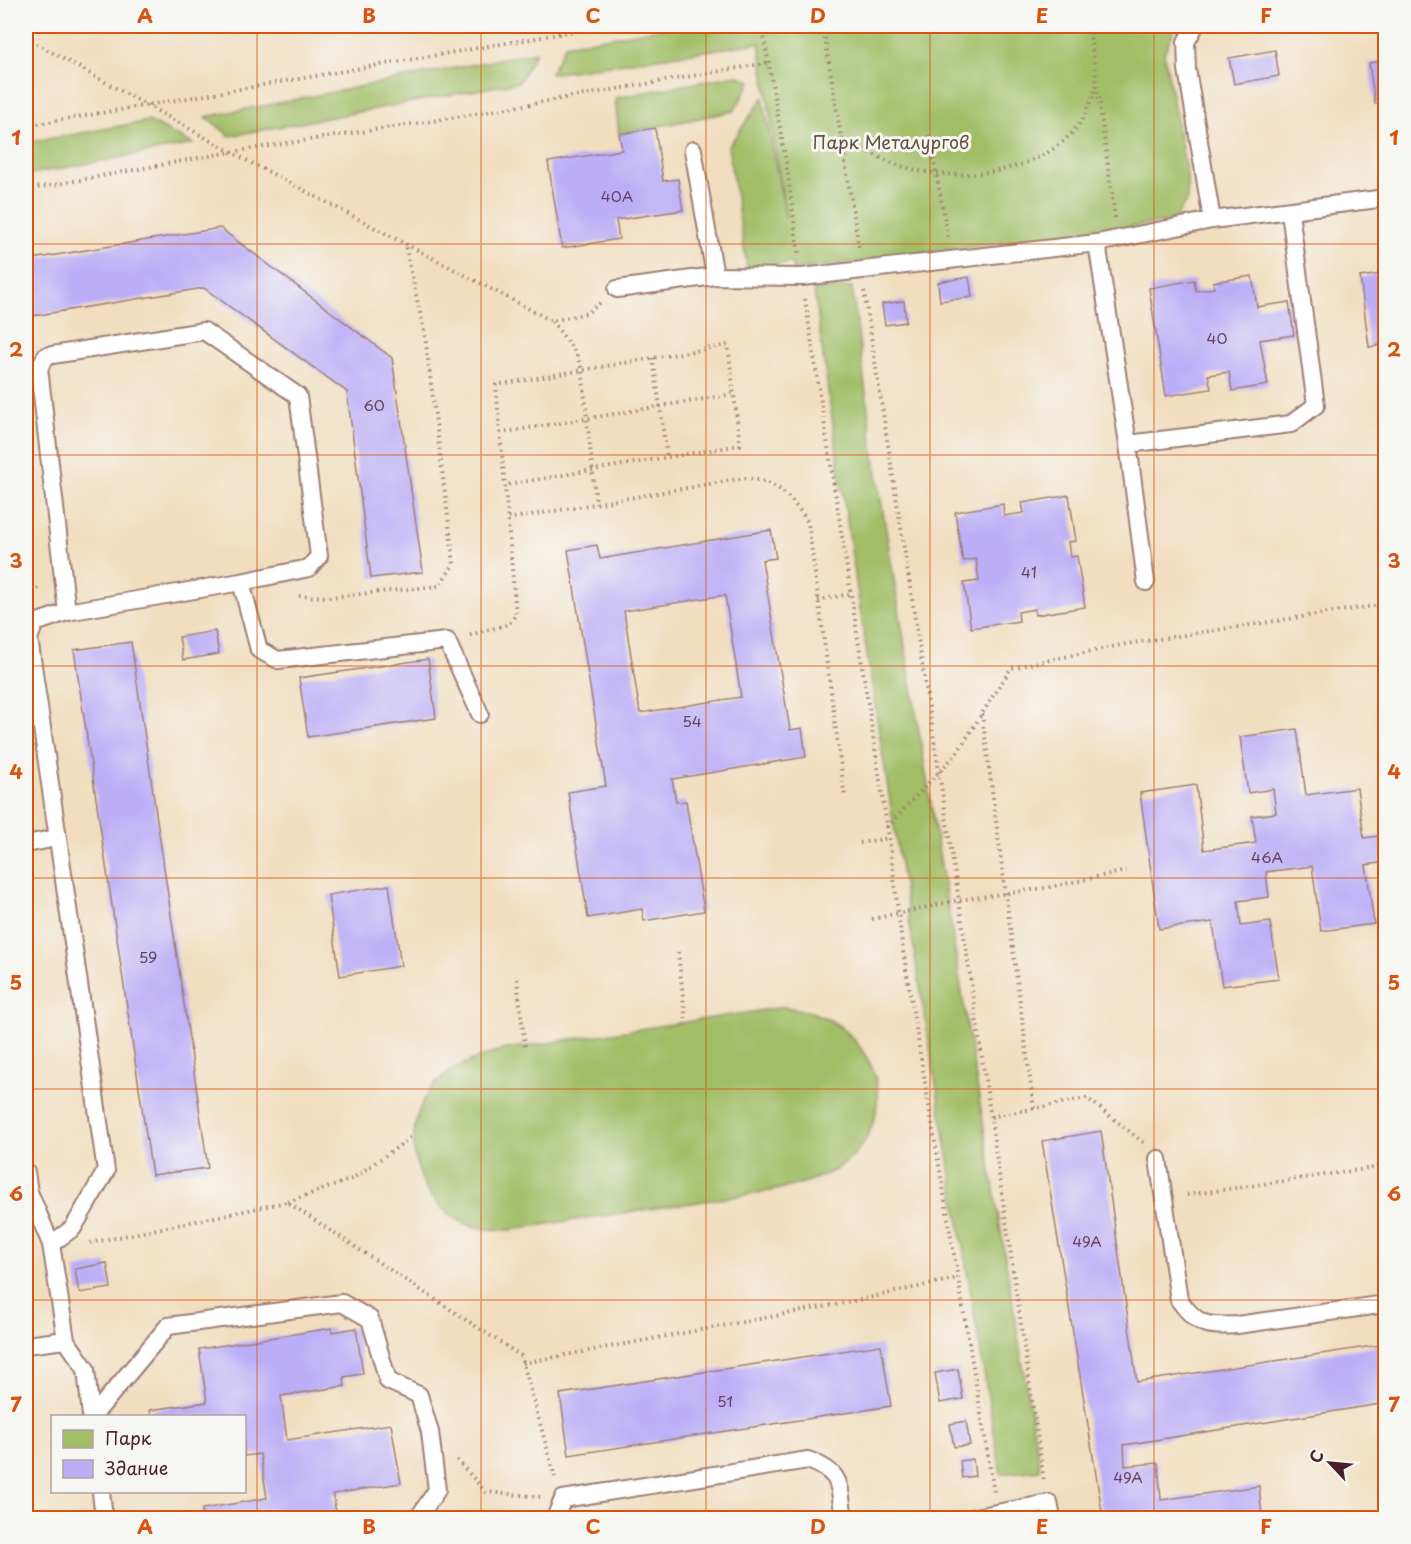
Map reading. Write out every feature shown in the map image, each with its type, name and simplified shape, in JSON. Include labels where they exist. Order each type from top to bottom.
[{"type":"lane","points":[[1195,26],[1186,42],[1187,69],[1212,220]]},
{"type":"lane","points":[[693,150],[715,276]]},
{"type":"lane","points":[[617,289],[715,276],[802,277],[1096,243],[1212,220],[1290,212],[1386,198]]},
{"type":"lane","points":[[1128,444],[1292,424],[1316,405],[1290,212]]},
{"type":"lane","points":[[1096,243],[1128,444],[1146,582]]},
{"type":"lane","points":[[51,1244],[73,1228],[106,1171],[29,638],[35,623],[67,612],[309,568],[319,556],[298,396],[204,331],[46,356],[39,368],[67,612]]},
{"type":"lane","points":[[241,582],[259,650],[278,660],[447,641],[480,714]]},
{"type":"lane","points":[[26,844],[57,838]]},
{"type":"lane","points":[[1158,1159],[1179,1300],[1193,1319],[1213,1326],[1237,1325],[1386,1304]]},
{"type":"lane","points":[[26,1172],[30,1192],[51,1244],[66,1340],[86,1368],[92,1415]]},
{"type":"lane","points":[[93,1415],[168,1326],[342,1303],[370,1319],[388,1382],[419,1395],[430,1432],[437,1490],[418,1518]]},
{"type":"lane","points":[[26,1345],[66,1340]]},
{"type":"lane","points":[[555,1518],[563,1499],[808,1460],[828,1468],[837,1478],[844,1518]]},
{"type":"lane","points":[[101,1493],[104,1518]]},
{"type":"lane","points":[[970,1518],[1049,1503],[1052,1518]]},
{"type":"path","points":[[558,33],[563,26]]},
{"type":"path","points":[[26,126],[605,26]]},
{"type":"path","points":[[762,26],[786,162],[850,594],[889,838],[898,914],[997,1513]]},
{"type":"path","points":[[823,26],[959,900],[1044,1473]]},
{"type":"path","points":[[1089,26],[1118,239]]},
{"type":"path","points":[[26,38],[149,104],[231,152],[552,321],[576,353],[582,370],[596,504]]},
{"type":"path","points":[[26,190],[231,152],[445,119],[767,63]]},
{"type":"path","points":[[842,138],[901,166],[937,174],[974,175],[1012,168],[1047,150],[1067,136],[1083,117],[1098,81]]},
{"type":"path","points":[[929,135],[951,260]]},
{"type":"path","points":[[288,596],[331,597],[439,586],[454,564],[425,336],[405,244]]},
{"type":"path","points":[[552,321],[587,313],[617,289]]},
{"type":"path","points":[[447,641],[510,624],[516,614],[496,385],[728,345],[740,445],[505,485]]},
{"type":"path","points":[[653,358],[667,457]]},
{"type":"path","points":[[500,433],[734,394]]},
{"type":"path","points":[[508,519],[744,478],[766,480],[790,497],[808,522],[845,797]]},
{"type":"path","points":[[818,600],[850,594]]},
{"type":"path","points":[[886,827],[957,753],[1011,668],[1126,644],[1386,604]]},
{"type":"path","points":[[982,713],[1034,1109]]},
{"type":"path","points":[[860,843],[889,838]]},
{"type":"path","points":[[872,919],[959,900],[1126,871]]},
{"type":"path","points":[[678,952],[686,1022]]},
{"type":"path","points":[[517,979],[525,1047]]},
{"type":"path","points":[[991,1117],[1087,1098],[1139,1138],[1158,1159]]},
{"type":"path","points":[[287,1202],[352,1179],[413,1136]]},
{"type":"path","points":[[1165,1198],[1386,1166]]},
{"type":"path","points":[[523,1363],[838,1304],[958,1278]]},
{"type":"green space","name":"Парк Металургов","points":[[677,26],[1176,26],[1164,53],[1187,176],[1187,200],[1176,218],[1167,222],[794,270],[792,263],[747,267],[728,147],[763,98],[786,219],[759,43],[550,74],[565,45]]},
{"type":"green space","points":[[536,52],[519,82],[230,136],[206,117]]},
{"type":"green space","points":[[737,75],[751,81],[734,111],[619,134],[615,98]]},
{"type":"green space","points":[[148,121],[193,144],[26,175],[26,143]]},
{"type":"green space","points":[[852,287],[875,463],[1040,1470],[1001,1474],[903,883],[814,290]]},
{"type":"green space","points":[[784,1007],[811,1012],[834,1022],[861,1048],[875,1075],[877,1108],[873,1123],[856,1152],[831,1172],[799,1184],[766,1192],[509,1230],[476,1227],[453,1217],[438,1204],[426,1187],[418,1169],[414,1149],[415,1129],[420,1109],[437,1082],[444,1075],[462,1065],[501,1050]]},
{"type":"building","points":[[1275,50],[1279,76],[1234,84],[1229,58]]},
{"type":"building","points":[[1386,61],[1386,102],[1375,104],[1369,63]]},
{"type":"building","points":[[655,128],[663,181],[678,179],[683,210],[616,220],[619,239],[562,248],[548,162],[622,150],[619,134]]},
{"type":"building","points":[[220,228],[392,358],[423,572],[371,578],[347,392],[204,288],[26,317],[26,260]]},
{"type":"building","points":[[1381,274],[1386,304],[1386,344],[1369,347],[1360,277]]},
{"type":"building","points":[[1252,276],[1257,307],[1289,302],[1294,335],[1260,340],[1268,385],[1232,391],[1229,372],[1208,375],[1211,389],[1166,396],[1149,288],[1194,280],[1196,291],[1214,288],[1213,282]]},
{"type":"building","points":[[969,277],[972,297],[940,301],[938,282]]},
{"type":"building","points":[[904,301],[906,322],[885,325],[882,304]]},
{"type":"building","points":[[1069,495],[1076,541],[1068,542],[1070,557],[1077,556],[1085,607],[1035,615],[1035,609],[1018,612],[1019,621],[971,628],[964,583],[979,581],[976,559],[963,561],[955,512],[1003,504],[1004,516],[1024,513],[1022,503]]},
{"type":"building","points":[[771,530],[776,558],[762,560],[790,730],[802,728],[806,757],[672,779],[676,802],[686,801],[704,911],[644,921],[642,909],[588,918],[568,792],[606,786],[568,550],[597,545],[600,559]],"holes":[[[725,595],[741,697],[640,713],[624,611]]]},
{"type":"building","points":[[215,631],[219,654],[183,660],[179,637]]},
{"type":"building","points":[[131,642],[208,1168],[152,1175],[74,650]]},
{"type":"building","points":[[428,659],[436,718],[308,737],[299,678]]},
{"type":"building","points":[[1297,729],[1306,795],[1357,788],[1364,838],[1386,835],[1386,862],[1366,865],[1374,924],[1321,931],[1312,866],[1266,872],[1269,897],[1238,901],[1241,926],[1270,922],[1279,979],[1222,986],[1213,922],[1159,929],[1140,793],[1196,785],[1204,850],[1256,843],[1252,816],[1276,813],[1273,789],[1248,793],[1240,737]]},
{"type":"building","points":[[389,885],[401,966],[340,976],[328,895]]},
{"type":"building","points":[[1101,1131],[1137,1382],[1386,1344],[1386,1403],[1124,1445],[1125,1466],[1158,1463],[1161,1500],[1259,1486],[1262,1518],[1103,1518],[1042,1141]]},
{"type":"building","points":[[107,1263],[111,1288],[79,1293],[75,1269]]},
{"type":"building","points":[[332,1328],[332,1332],[356,1328],[363,1374],[344,1377],[345,1386],[281,1396],[287,1440],[391,1424],[401,1483],[333,1494],[337,1518],[203,1518],[202,1509],[267,1498],[260,1454],[246,1456],[246,1415],[151,1415],[150,1410],[207,1402],[199,1349]]},
{"type":"building","points":[[881,1345],[891,1406],[569,1455],[560,1394]]},
{"type":"building","points":[[958,1369],[963,1399],[940,1403],[935,1373]]},
{"type":"building","points":[[966,1421],[970,1445],[954,1447],[950,1424]]},
{"type":"building","points":[[973,1459],[975,1476],[962,1478],[960,1461]]}]
